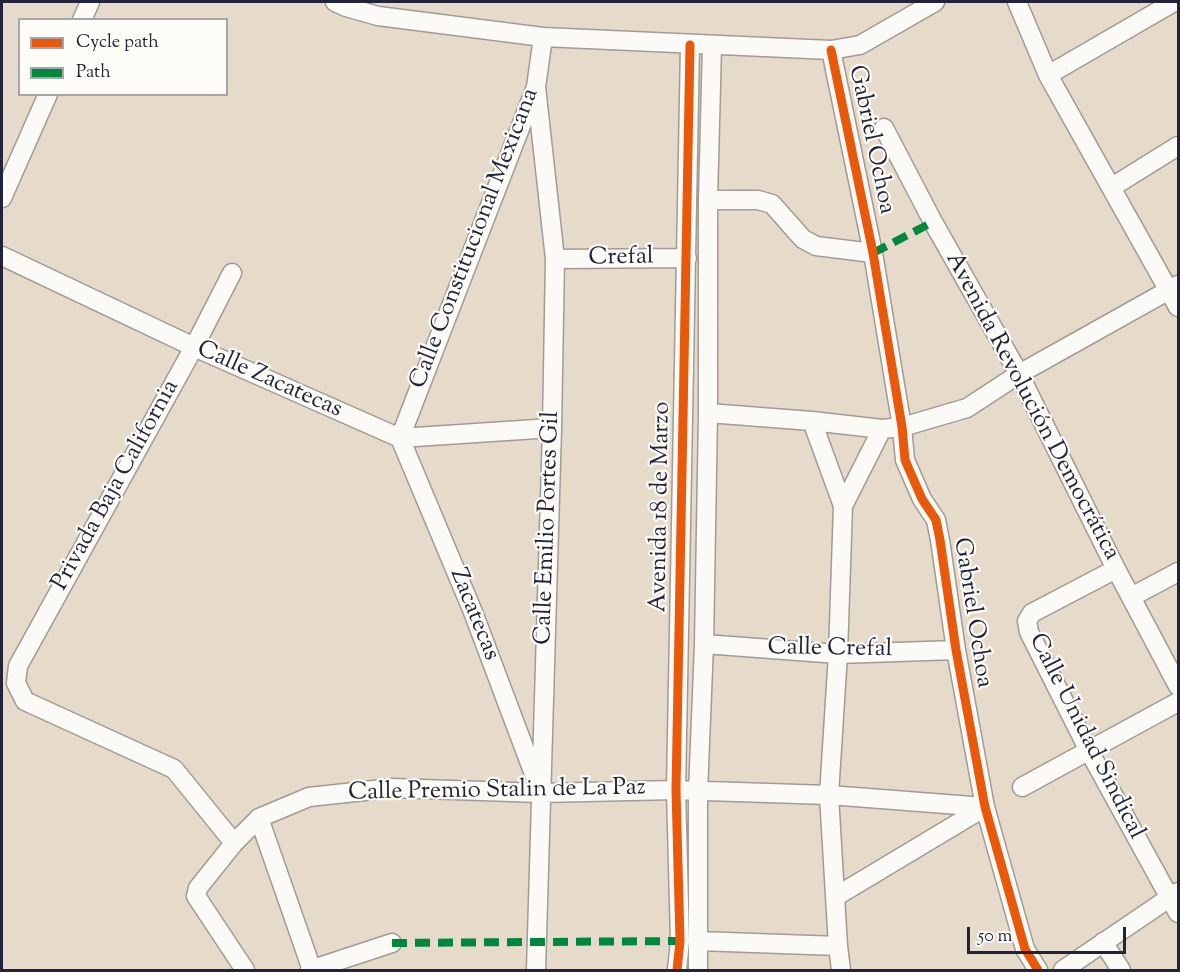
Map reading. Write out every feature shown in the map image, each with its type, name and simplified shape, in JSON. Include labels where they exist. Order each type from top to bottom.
[{"type":"street","points":[[83,18],[90,2]]},
{"type":"street","points":[[335,2],[378,16],[543,37],[831,50],[860,45],[935,2]]},
{"type":"street","points":[[1017,2],[1048,75],[1112,187],[1174,288],[1179,307]]},
{"type":"street","points":[[1048,75],[1174,2]]},
{"type":"street","name":"Calle Constitucional Mexicana","points":[[400,438],[536,87],[543,37]]},
{"type":"street","name":"Avenida 18 de Marzo","points":[[678,970],[680,941],[676,790],[690,45]]},
{"type":"street","name":"Avenida 18 de Marzo","points":[[698,970],[698,792],[704,644],[708,413],[708,200],[712,46]]},
{"type":"street","name":"Gabriel Ochoa","points":[[831,50],[873,253],[902,427],[905,460],[922,499],[936,520],[956,650],[985,807],[1025,949],[1038,970]]},
{"type":"street","name":"Calle Emilio Portes Gil","points":[[536,87],[555,259],[536,970]]},
{"type":"street","points":[[2,198],[47,96]]},
{"type":"street","name":"Avenida Revolución Democrática","points":[[884,128],[933,222],[1019,374],[1116,569],[1179,686]]},
{"type":"street","points":[[1112,187],[1179,146]]},
{"type":"street","points":[[708,200],[758,200],[772,204],[803,239],[816,246],[873,253]]},
{"type":"street","name":"Calle Zacatecas","points":[[2,256],[194,348],[400,438],[552,428]]},
{"type":"street","name":"Crefal","points":[[555,259],[687,258]]},
{"type":"street","name":"Privada Baja California","points":[[232,273],[194,348],[18,666],[16,683],[25,701],[174,769],[234,843]]},
{"type":"street","points":[[708,413],[882,429],[902,427],[967,408],[1019,374],[1174,288]]},
{"type":"street","points":[[812,421],[843,506],[838,654],[829,795],[841,970]]},
{"type":"street","points":[[843,506],[882,429]]},
{"type":"street","name":"Zacatecas","points":[[400,438],[473,612],[541,793]]},
{"type":"street","name":"Calle Unidad Sindical","points":[[1116,569],[1032,613],[1027,621],[1029,632],[1089,751],[1175,901]]},
{"type":"street","points":[[1132,596],[1179,572]]},
{"type":"street","name":"Calle Crefal","points":[[704,644],[838,654],[956,650]]},
{"type":"street","points":[[1022,787],[1179,702]]},
{"type":"street","name":"Calle Premio Stalin de La Paz","points":[[245,970],[196,896],[198,888],[234,843],[259,818],[309,796],[392,788],[541,793],[676,790],[829,795],[985,807]]},
{"type":"street","points":[[835,897],[985,807]]},
{"type":"street","points":[[259,818],[311,970],[392,943]]},
{"type":"street","points":[[1063,970],[1103,942],[1175,901]]},
{"type":"street","points":[[698,941],[838,946]]},
{"type":"street","points":[[1103,942],[1121,970]]},
{"type":"marked path","points":[[873,253],[933,222]]},
{"type":"marked path","points":[[392,943],[680,941]]},
{"type":"cycle path","points":[[677,970],[680,941],[676,790],[690,45]]},
{"type":"cycle path","points":[[831,50],[873,253],[902,427],[905,460],[922,499],[936,520],[956,650],[985,807],[1025,949],[1038,970]]}]
